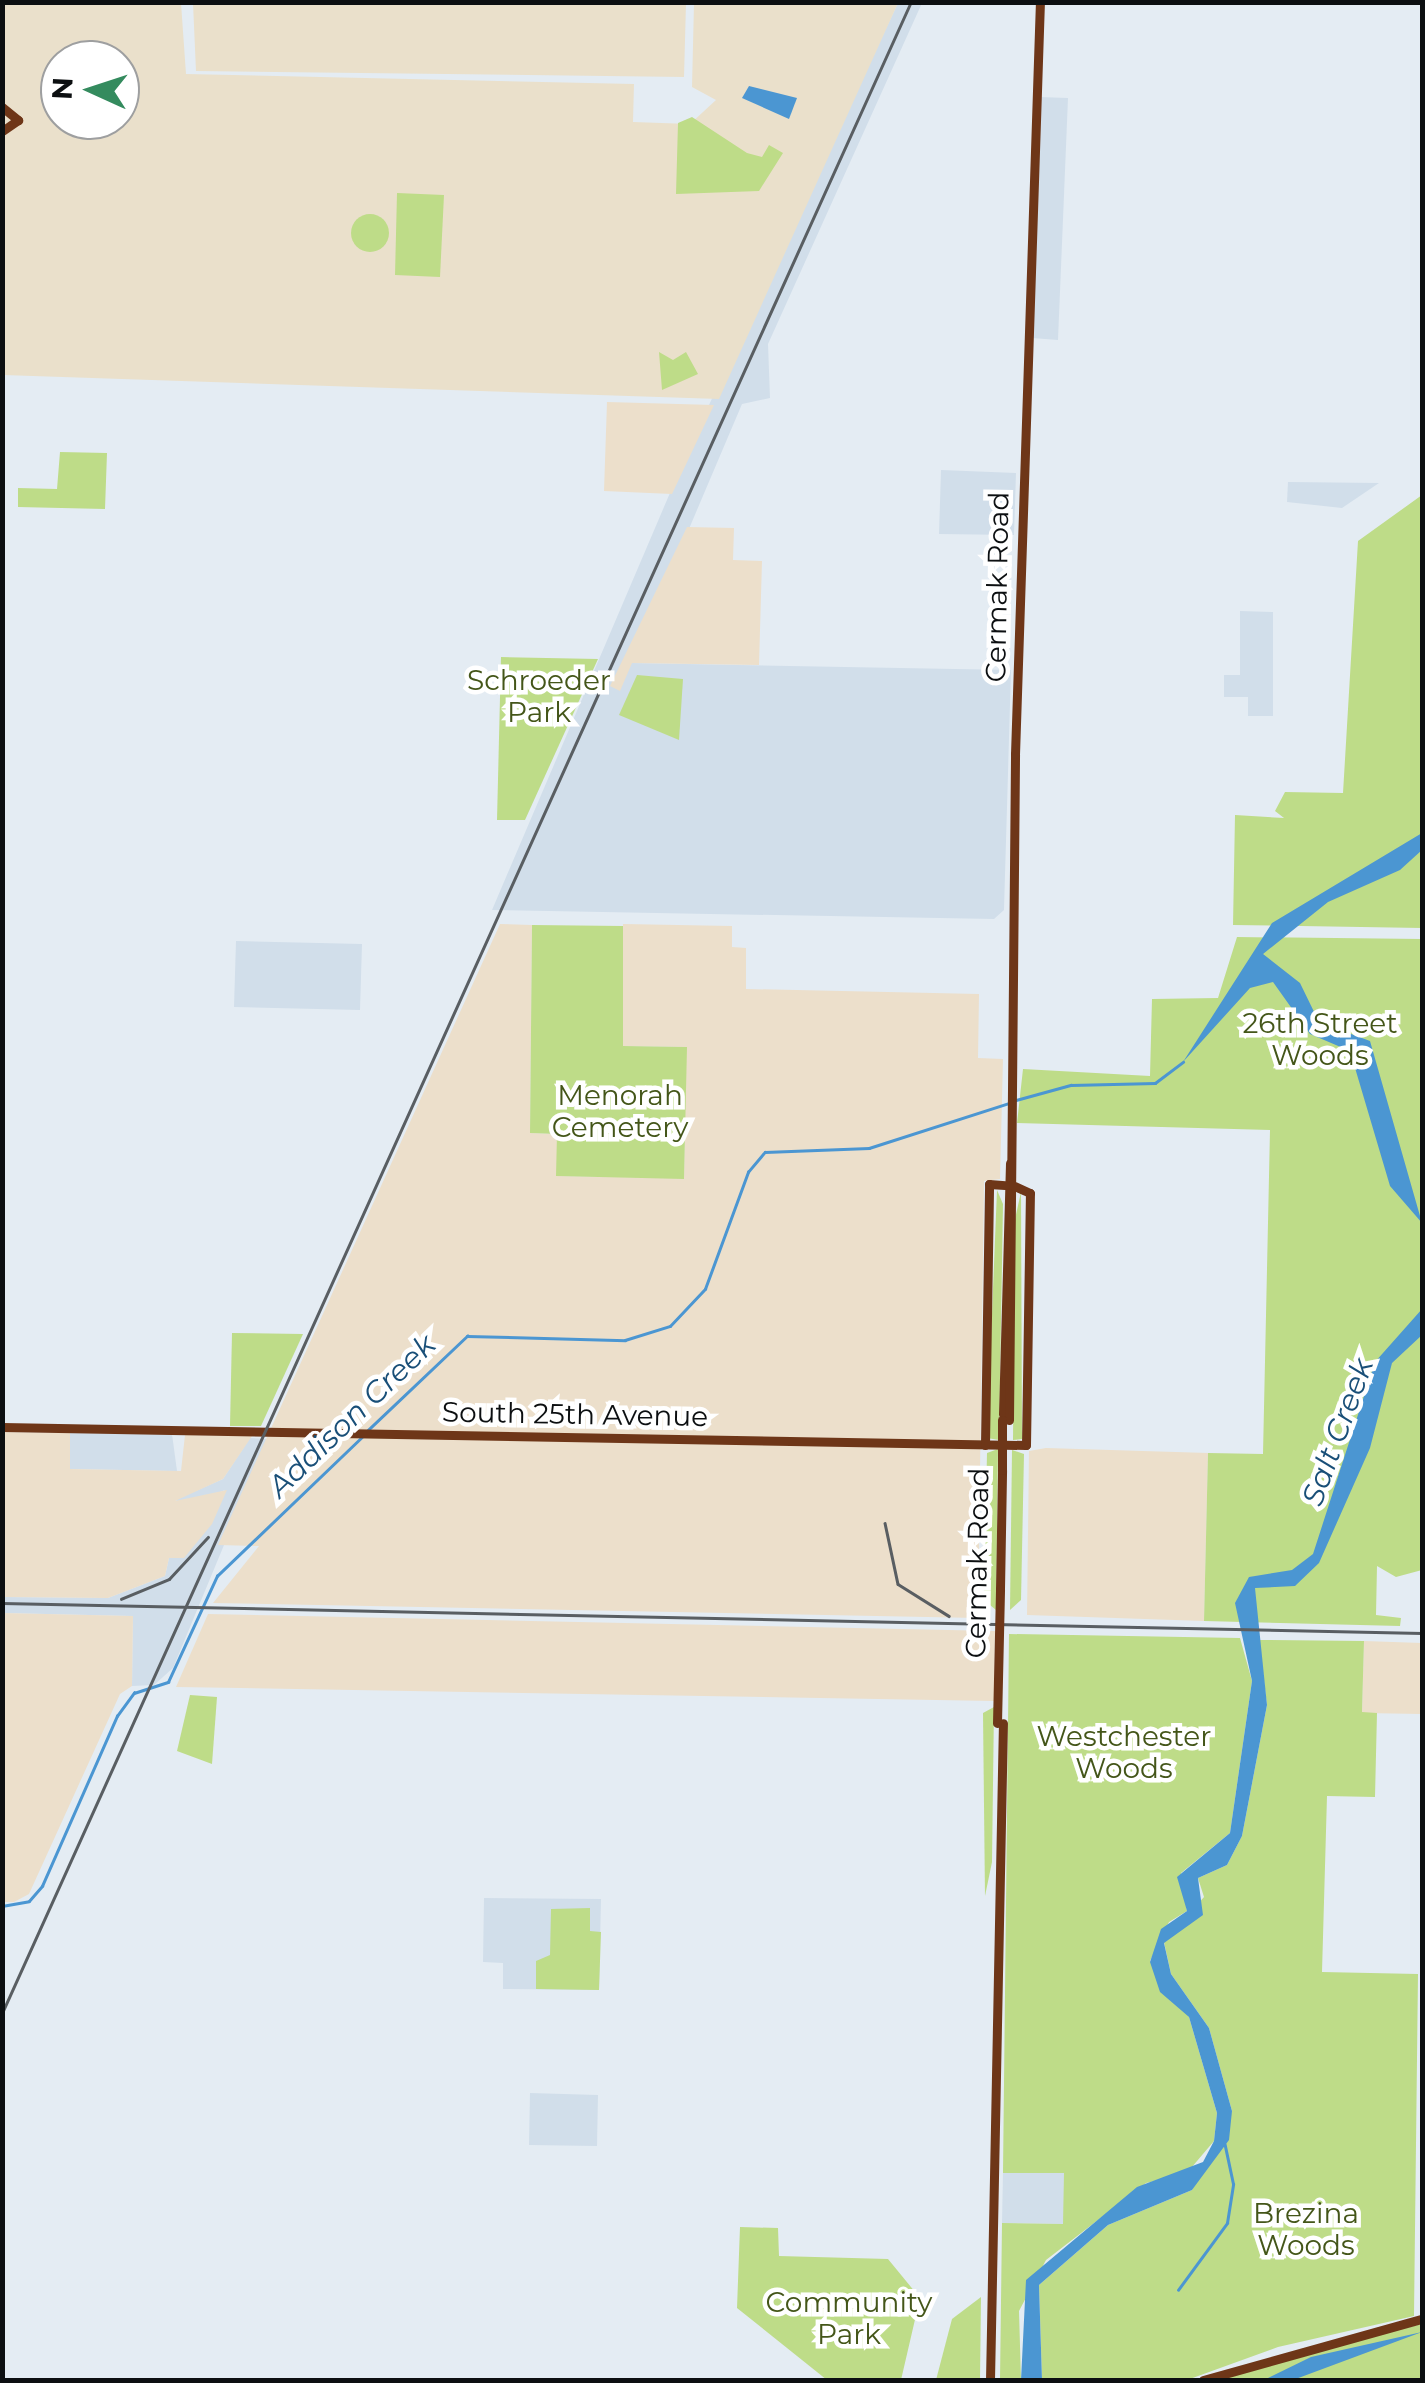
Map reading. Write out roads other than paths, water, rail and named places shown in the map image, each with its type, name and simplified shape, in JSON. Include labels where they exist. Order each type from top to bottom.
[{"type":"main road","name":"Cermak Road","points":[[990,2380],[1010,1089],[1035,13],[1031,2]]},
{"type":"main road","name":"Cermak Road","points":[[1035,13],[1040,2]]},
{"type":"main road","points":[[2,107],[18,120],[2,132]]},
{"type":"main road","points":[[985,1444],[989,1184],[1009,1185]]},
{"type":"main road","name":"South 25th Avenue","points":[[2,1427],[1026,1445],[1030,1193],[1009,1185]]},
{"type":"main road","points":[[1203,2380],[1422,2319]]},
{"type":"water","points":[[749,86],[797,98],[789,119],[742,98]]},
{"type":"water","points":[[1422,833],[1422,850],[1400,870],[1328,902],[1263,954],[1300,983],[1319,1022],[1370,1041],[1422,1223],[1390,1186],[1350,1051],[1310,1034],[1273,982],[1250,988],[1183,1062],[1272,923]]},
{"type":"water","name":"Salt Creek","points":[[1422,1309],[1422,1335],[1392,1363],[1370,1448],[1319,1563],[1295,1586],[1255,1588],[1267,1705],[1242,1836],[1227,1865],[1198,1878],[1203,1915],[1164,1943],[1171,1974],[1209,2028],[1232,2111],[1229,2140],[1192,2190],[1108,2225],[1039,2285],[1042,2380],[1021,2380],[1026,2280],[1137,2187],[1203,2162],[1214,2141],[1217,2113],[1189,2017],[1160,1992],[1150,1962],[1161,1929],[1187,1911],[1177,1877],[1230,1833],[1252,1681],[1235,1603],[1249,1577],[1292,1570],[1313,1554],[1375,1362]]},
{"type":"water","points":[[1422,2332],[1293,2380],[1264,2380],[1311,2357]]},
{"type":"waterway","name":"Addison Creek","points":[[1016,1100],[1071,1085],[1155,1083],[1183,1062]]},
{"type":"waterway","name":"Addison Creek","points":[[368,1430],[467,1336],[625,1340],[670,1326],[705,1289],[748,1172],[765,1152],[869,1148],[1009,1103]]},
{"type":"waterway","name":"Addison Creek","points":[[2,1906],[29,1901],[42,1886],[117,1716],[134,1693],[168,1682],[217,1576],[363,1436]]},
{"type":"waterway","points":[[1178,2290],[1227,2223],[1233,2184],[1225,2145]]},
{"type":"railway","points":[[2,2013],[911,2]]},
{"type":"railway","points":[[885,1523],[898,1584],[949,1616]]},
{"type":"railway","points":[[121,1599],[169,1579],[208,1537]]},
{"type":"railway","points":[[2,1603],[1422,1633]]},
{"type":"park label","name":"Schroeder Park","points":[[539,696]]},
{"type":"park label","name":"26th Street Woods","points":[[1320,1039]]},
{"type":"park label","name":"Menorah Cemetery","points":[[620,1111]]},
{"type":"park label","name":"Westchester Woods","points":[[1124,1752]]},
{"type":"park label","name":"Brezina Woods","points":[[1306,2229]]},
{"type":"park label","name":"Community Park","points":[[849,2318]]}]
